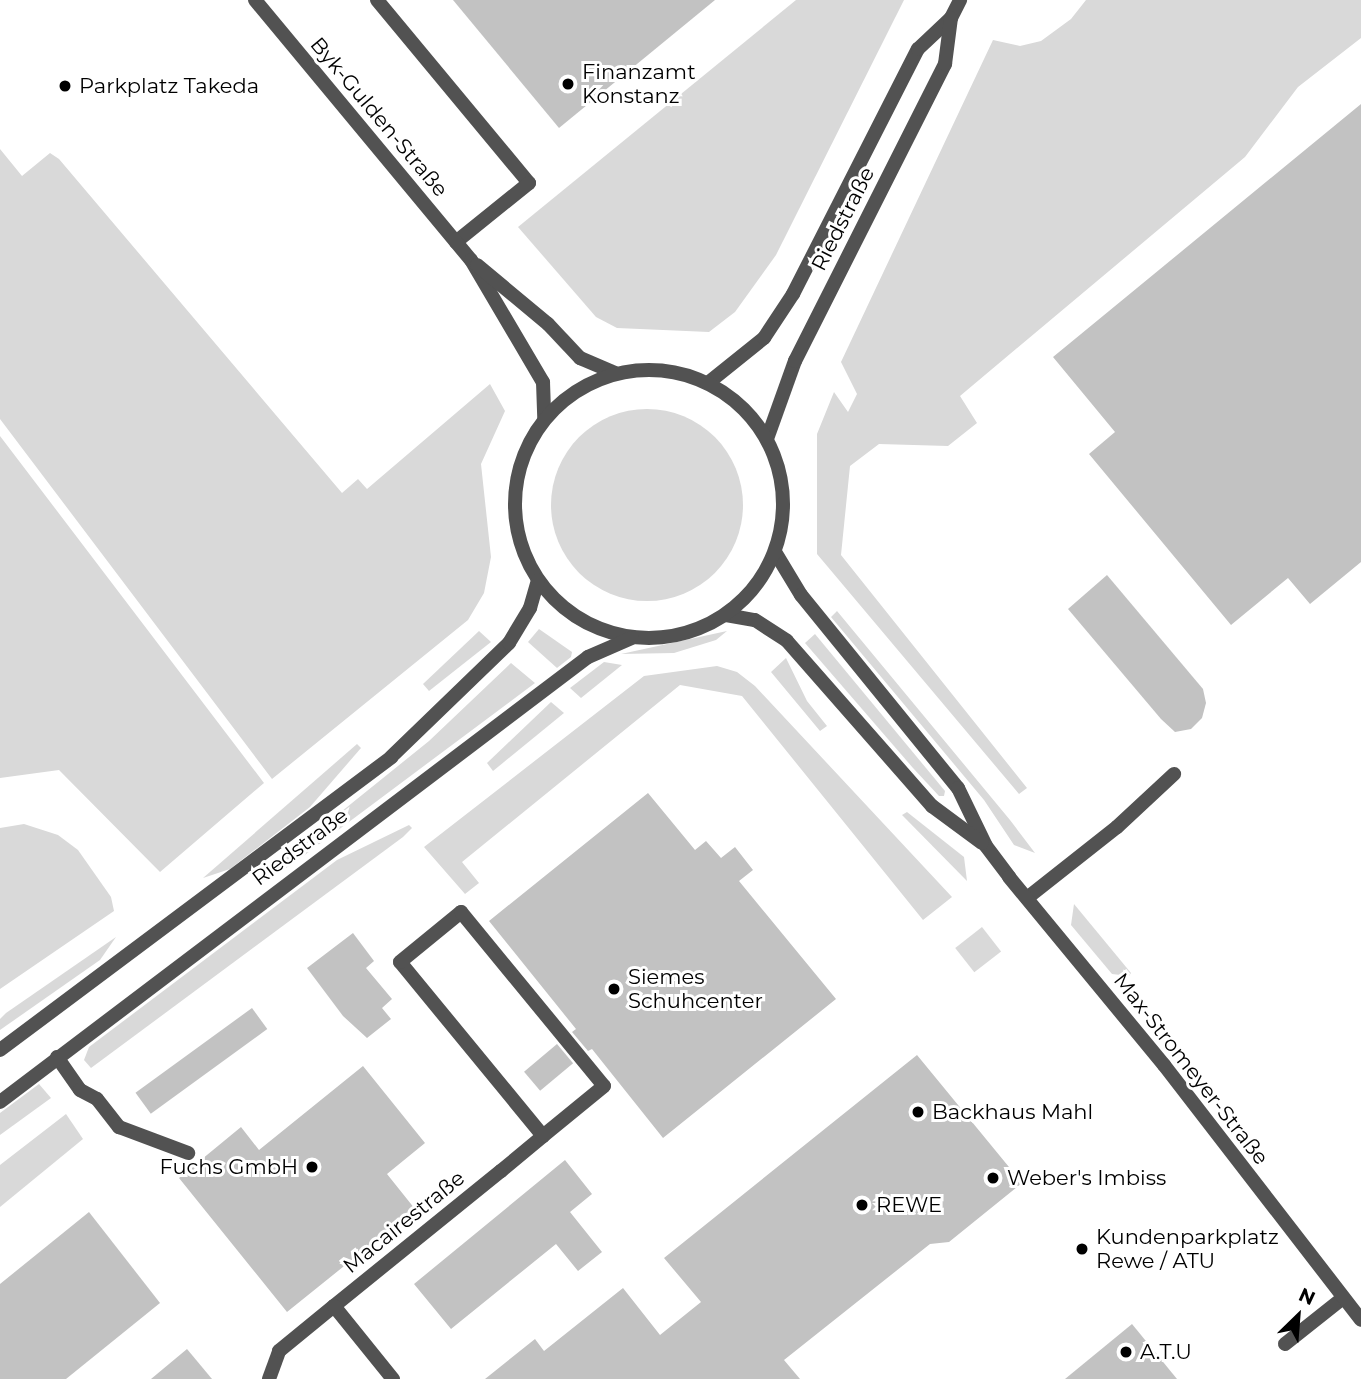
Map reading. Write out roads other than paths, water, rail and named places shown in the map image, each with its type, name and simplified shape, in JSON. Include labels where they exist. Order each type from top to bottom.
[{"type":"street","name":"Byk-Gulden-Straße","points":[[255,0],[471,260],[543,382],[544,418]]},
{"type":"street","points":[[377,0],[529,183],[456,242]]},
{"type":"street","name":"Riedstraße","points":[[766,439],[795,361],[945,64],[951,18],[960,0]]},
{"type":"street","name":"Riedstraße","points":[[708,383],[764,338],[793,294],[918,49],[951,18]]},
{"type":"street","name":"Byk-Gulden-Straße","points":[[471,260],[548,324],[580,358],[615,373]]},
{"type":"street","points":[[647,369],[678,372],[708,383],[732,398],[766,439],[780,475],[783,514],[775,552],[763,576],[726,615],[676,635],[633,638],[596,628],[564,608],[538,580],[519,541],[514,498],[523,455],[544,418],[576,390],[615,373],[647,369]]},
{"type":"street","name":"Max-Stromeyer-Straße","points":[[775,552],[801,596],[958,788],[986,846],[1361,1320]]},
{"type":"street","name":"Riedstraße","points":[[0,1049],[391,757],[509,643],[530,608],[538,580]]},
{"type":"street","name":"Max-Stromeyer-Straße","points":[[726,615],[755,620],[787,641],[932,806],[986,846]]},
{"type":"street","name":"Riedstraße","points":[[0,1102],[588,657],[633,638]]},
{"type":"street","points":[[1027,898],[1117,827],[1174,774]]},
{"type":"street","name":"Macairestraße","points":[[269,1379],[279,1351],[604,1086],[461,912],[400,962],[542,1136]]},
{"type":"street","points":[[57,1057],[80,1090],[97,1099],[119,1127],[188,1153]]},
{"type":"street","points":[[1285,1344],[1343,1298]]},
{"type":"street","points":[[334,1306],[393,1379]]},
{"type":"place","name":"Finanzamt Konstanz","points":[[568,84]]},
{"type":"place","name":"Parkplatz Takeda","points":[[65,86]]},
{"type":"place","name":"Siemes Schuhcenter","points":[[614,989]]},
{"type":"place","name":"Backhaus Mahl","points":[[918,1112]]},
{"type":"place","name":"Fuchs GmbH","points":[[312,1167]]},
{"type":"place","name":"Weber's Imbiss","points":[[993,1178]]},
{"type":"place","name":"REWE","points":[[862,1205]]},
{"type":"place","name":"Kundenparkplatz Rewe / ATU","points":[[1082,1249]]},
{"type":"place","name":"A.T.U","points":[[1126,1352]]}]
